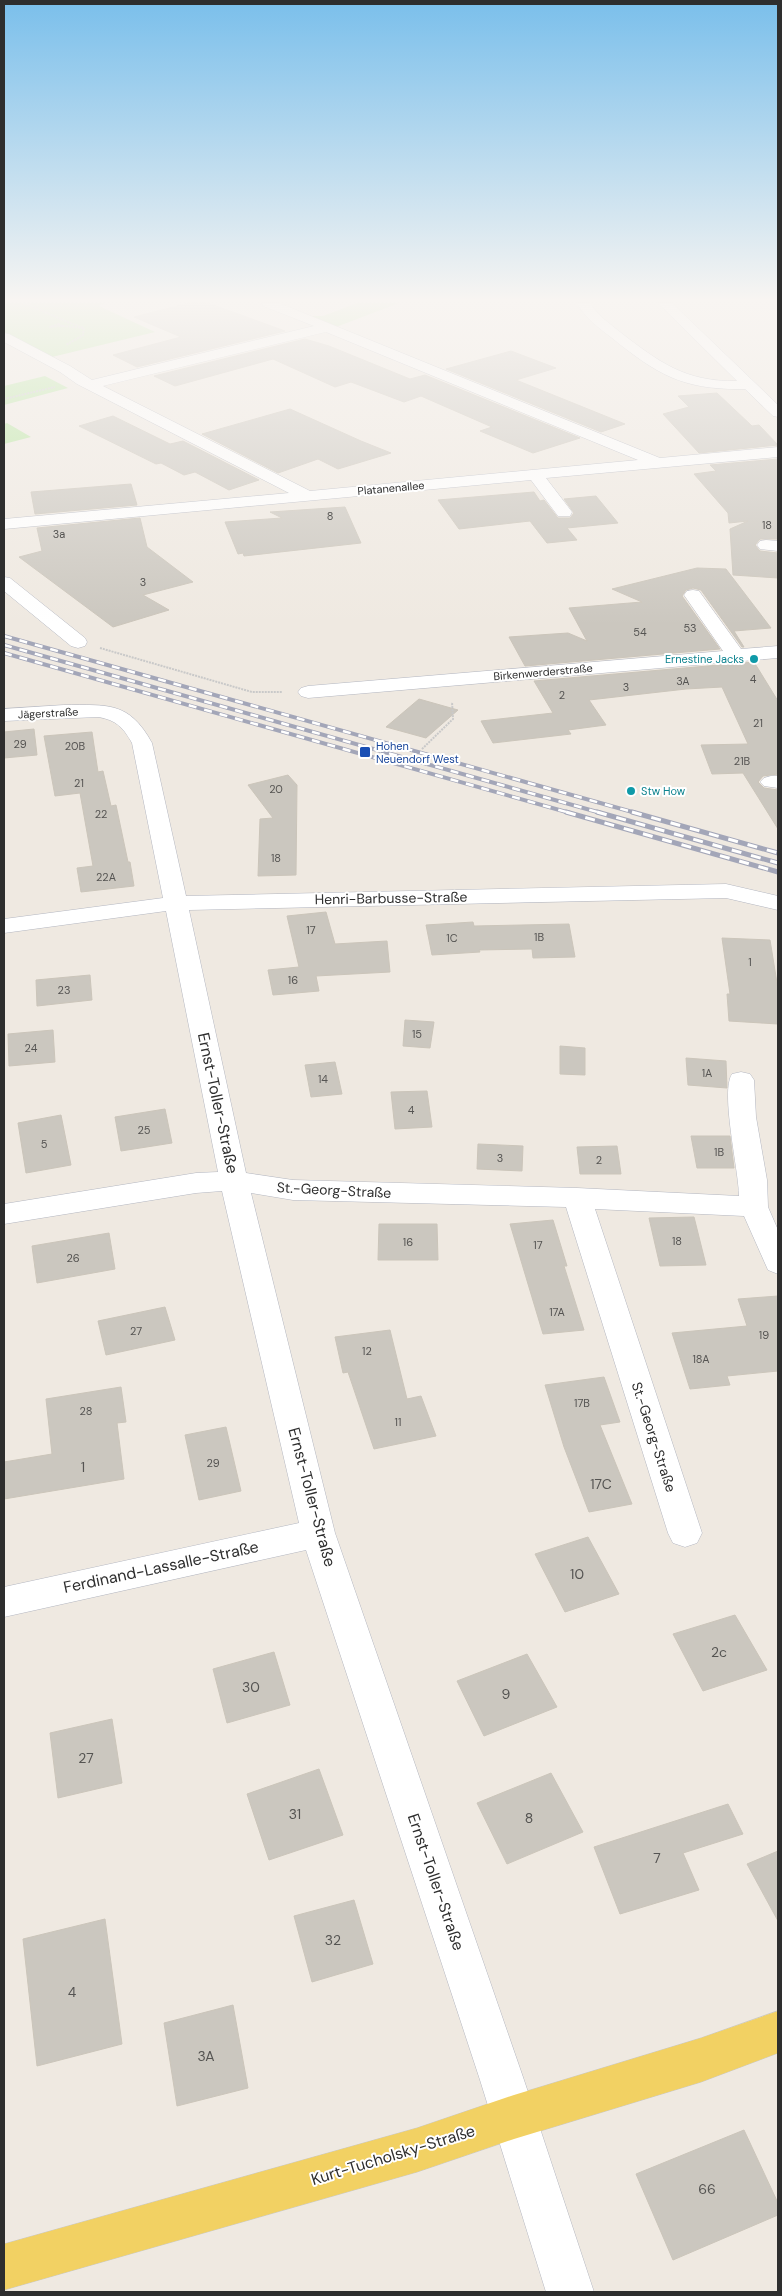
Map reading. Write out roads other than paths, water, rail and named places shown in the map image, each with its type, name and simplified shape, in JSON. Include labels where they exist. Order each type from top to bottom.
[{"type":"main road","name":"Kurt-Tucholsky-Straße","points":[[4,2267],[417,2150],[514,2117],[701,2060],[778,2032]]},
{"type":"street","points":[[139,410],[308,496]]},
{"type":"street","points":[[530,410],[661,464]]},
{"type":"street","name":"Platanenallee","points":[[4,524],[778,452]]},
{"type":"street","points":[[536,476],[564,512]]},
{"type":"street","points":[[4,582],[78,642]]},
{"type":"street","points":[[693,595],[736,656]]},
{"type":"street","name":"Birkenwerderstraße","points":[[308,692],[778,652]]},
{"type":"street","name":"Jägerstraße","points":[[4,715],[92,711]]},
{"type":"street","name":"Ernst-Toller-Straße","points":[[92,711],[119,715],[132,725],[142,743],[174,904],[234,1180],[318,1533],[514,2117],[570,2292]]},
{"type":"street","name":"Henri-Barbusse-Straße","points":[[4,926],[174,904],[726,890],[778,903]]},
{"type":"street","points":[[741,1080],[743,1117],[753,1180],[754,1207],[778,1263]]},
{"type":"street","name":"St.-Georg-Straße","points":[[4,1214],[196,1182],[234,1180],[293,1190],[577,1198],[754,1207]]},
{"type":"street","name":"St.-Georg-Straße","points":[[577,1198],[685,1533]]},
{"type":"street","name":"Ferdinand-Lassalle-Straße","points":[[4,1602],[318,1533]]},
{"type":"railway","points":[[4,636],[636,813]]},
{"type":"railway","points":[[4,645],[601,813]]},
{"type":"railway","points":[[4,653],[570,813]]},
{"type":"railway","points":[[566,812],[778,872]]},
{"type":"railway","points":[[597,812],[778,863]]},
{"type":"railway","points":[[632,812],[778,853]]},
{"type":"place","name":"Ernestine Jacks","points":[[754,659]]},
{"type":"place","name":"Hohen Neuendorf West","points":[[365,752]]},
{"type":"place","name":"Stw How","points":[[631,791]]}]
